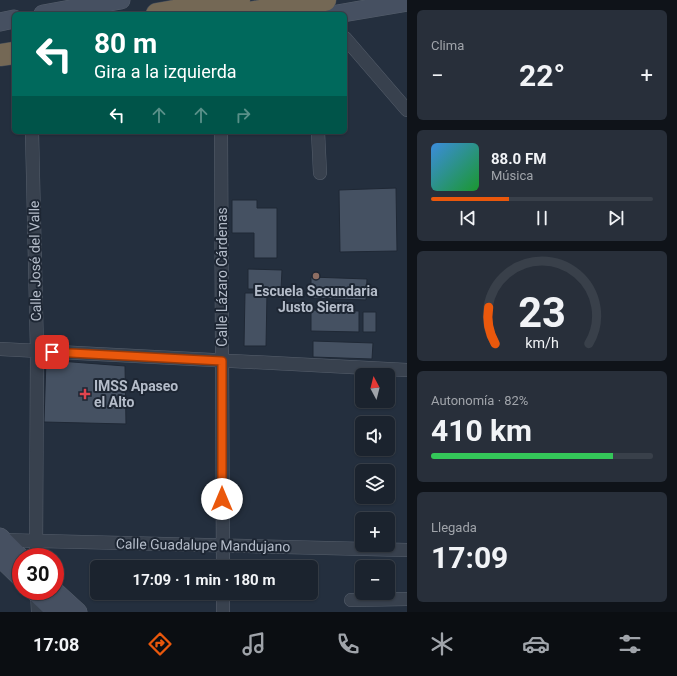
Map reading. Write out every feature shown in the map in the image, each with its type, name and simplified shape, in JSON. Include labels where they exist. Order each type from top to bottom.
[{"type":"highway","points":[[169,12],[239,0]]},
{"type":"highway","points":[[255,12],[325,0]]},
{"type":"highway","points":[[0,41],[12,38]]},
{"type":"highway","points":[[0,56],[12,53]]},
{"type":"street","points":[[54,12],[121,0]]},
{"type":"street","points":[[347,12],[407,2]]},
{"type":"street","points":[[0,22],[12,19]]},
{"type":"street","points":[[347,40],[407,110]]},
{"type":"street","points":[[0,64],[12,62]]},
{"type":"street","name":"Calle José del Valle","points":[[32,134],[37,351],[36,548]]},
{"type":"street","name":"Calle Lázaro Cárdenas","points":[[221,134],[223,560]]},
{"type":"street","points":[[318,134],[320,173]]},
{"type":"street","points":[[0,349],[407,370]]},
{"type":"street","points":[[1,539],[12,549]]},
{"type":"street","name":"Calle Guadalupe Mandujano","points":[[1,539],[36,542],[407,550]]},
{"type":"street","points":[[0,558],[12,569]]},
{"type":"street","points":[[64,599],[78,612]]},
{"type":"street","points":[[352,600],[407,599]]},
{"type":"street","points":[[37,600],[38,612]]},
{"type":"street","points":[[44,600],[56,612]]},
{"type":"street","points":[[223,600],[223,612]]},
{"type":"building","points":[[396,188],[397,251],[340,252],[339,190]]},
{"type":"building","points":[[232,200],[257,200],[257,208],[277,208],[277,258],[254,258],[254,233],[232,233]]},
{"type":"building","points":[[248,269],[282,270],[281,289],[248,289]]},
{"type":"building","points":[[311,277],[367,279],[366,300],[311,298]]},
{"type":"building","points":[[245,293],[267,293],[266,346],[244,346]]},
{"type":"building","points":[[311,310],[359,311],[359,332],[311,331]]},
{"type":"building","points":[[363,312],[376,312],[376,332],[363,332]]},
{"type":"building","points":[[313,341],[373,343],[372,359],[313,357]]},
{"type":"building","name":"IMSS Apaseo el Alto","points":[[46,360],[125,366],[126,424],[44,422]]},
{"type":"place","name":"Escuela Secundaria Justo Sierra","points":[[316,276]]},
{"type":"place","name":"IMSS Apaseo el Alto","points":[[85,394]]},
{"type":"route","points":[[52,352],[222,361],[222,499]]}]
